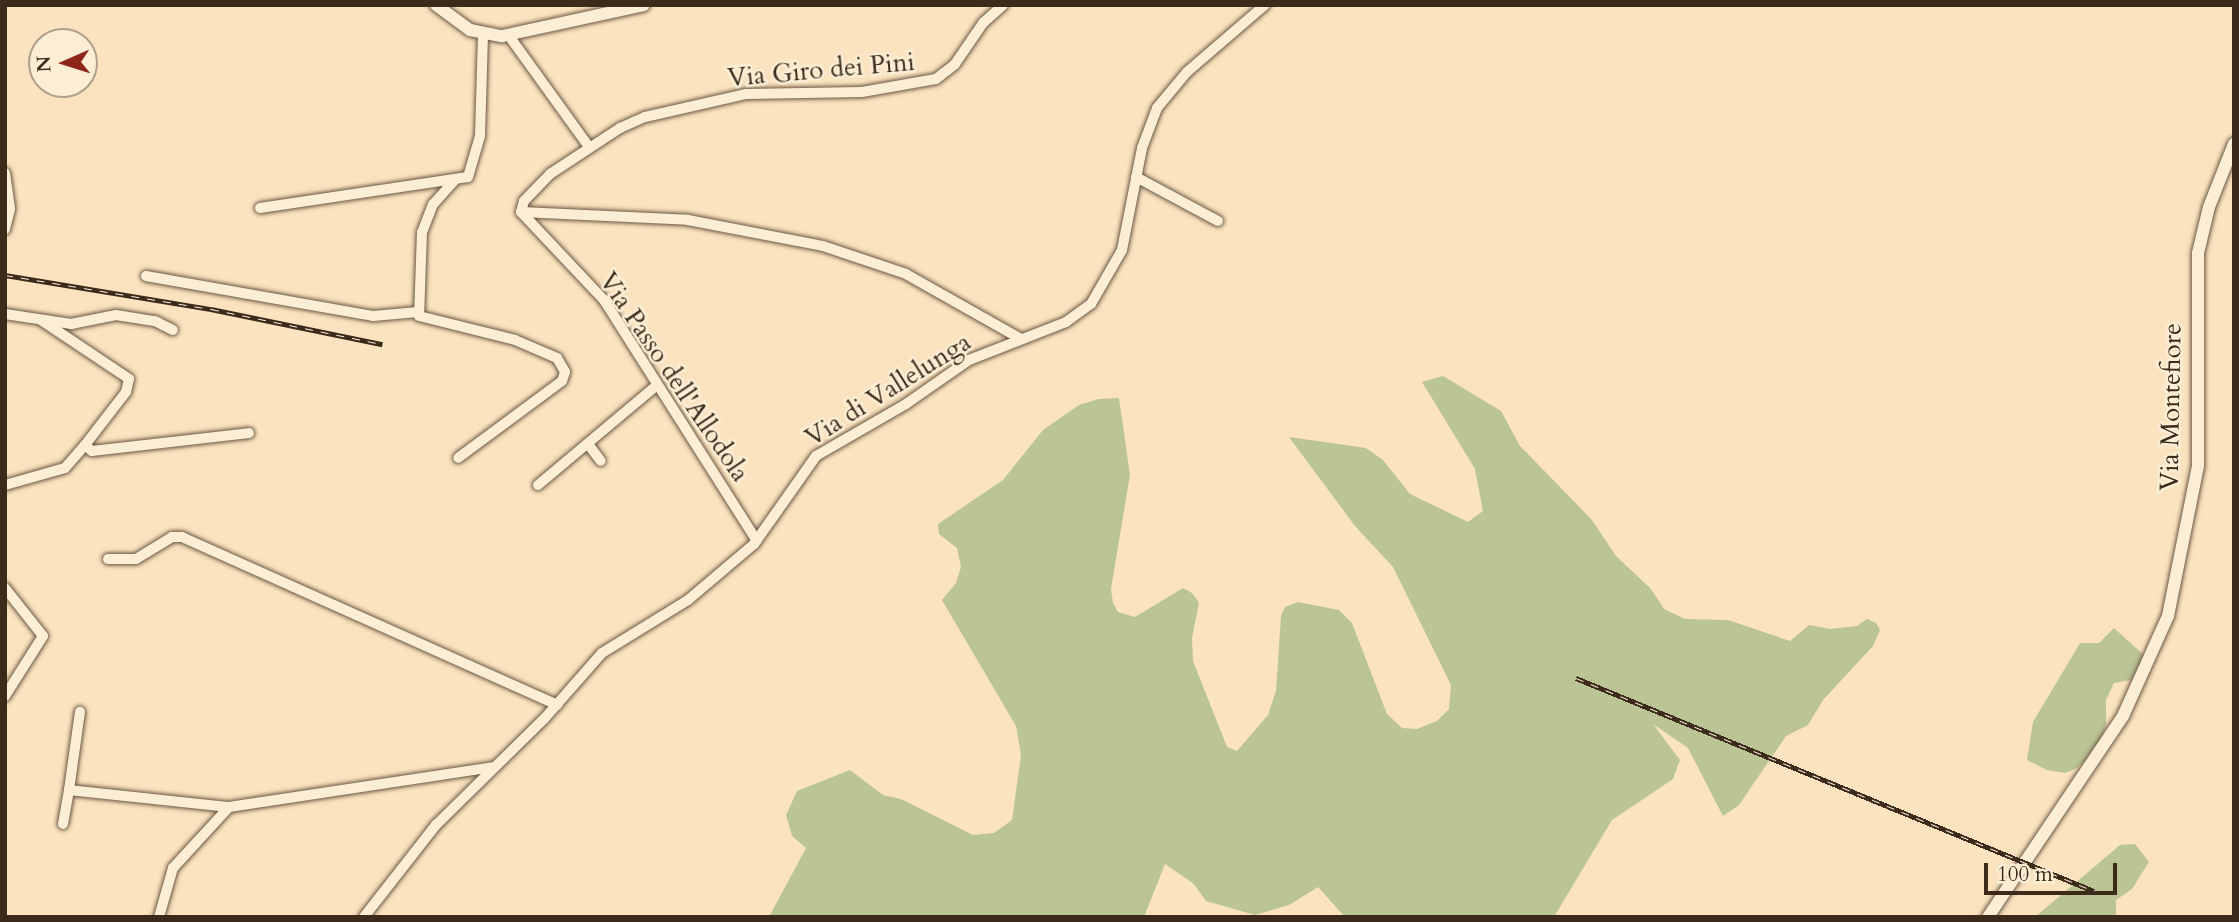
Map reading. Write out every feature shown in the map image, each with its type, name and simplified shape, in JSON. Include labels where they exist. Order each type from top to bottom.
[{"type":"main road","points":[[436,5],[464,27],[483,34],[509,36],[644,5]]},
{"type":"main road","name":"Via Montefiore","points":[[1988,917],[2127,709],[2168,616],[2182,564],[2197,466],[2198,253],[2209,207],[2234,144]]},
{"type":"street","name":"Via Giro dei Pini","points":[[521,212],[524,201],[545,179],[589,147],[645,117],[746,94],[862,92],[930,81],[951,68],[983,23],[1003,5]]},
{"type":"street","name":"Via di Vallelunga","points":[[364,917],[427,835],[557,705],[609,646],[688,600],[757,541],[811,461],[822,451],[906,404],[969,360],[1079,315],[1104,288],[1124,245],[1136,177],[1148,130],[1163,98],[1186,72],[1265,5]]},
{"type":"street","points":[[260,208],[468,177],[476,156],[483,34]]},
{"type":"street","points":[[509,36],[589,147]]},
{"type":"street","points":[[5,173],[10,212],[5,229]]},
{"type":"street","points":[[1136,177],[1218,221]]},
{"type":"street","points":[[454,181],[433,204],[422,232],[418,312],[424,319],[515,340],[557,358],[565,369],[562,381],[458,458]]},
{"type":"street","points":[[521,212],[680,219],[823,246],[906,274],[1021,339]]},
{"type":"street","name":"Via Passo dell'Allodola","points":[[521,212],[599,294],[757,541]]},
{"type":"street","points":[[146,276],[373,316],[418,312]]},
{"type":"street","points":[[5,314],[74,323],[116,315],[158,321],[173,330]]},
{"type":"street","points":[[5,485],[67,467],[126,392],[129,379],[41,320]]},
{"type":"street","points":[[538,485],[656,386]]},
{"type":"street","points":[[85,445],[103,453],[249,433]]},
{"type":"street","points":[[587,444],[601,461]]},
{"type":"street","points":[[108,559],[136,559],[172,537],[182,537],[557,705]]},
{"type":"street","points":[[5,588],[43,635],[5,696]]},
{"type":"street","points":[[63,824],[80,712]]},
{"type":"street","points":[[68,790],[229,807],[495,767]]},
{"type":"street","points":[[159,917],[173,868],[229,807]]},
{"type":"green space","points":[[1443,376],[1501,411],[1520,446],[1592,520],[1616,556],[1651,589],[1664,609],[1685,619],[1728,620],[1790,641],[1809,625],[1830,629],[1857,626],[1867,619],[1876,623],[1880,630],[1873,646],[1823,700],[1808,725],[1786,736],[1739,805],[1723,816],[1688,748],[1653,724],[1680,760],[1673,779],[1612,820],[1554,917],[1345,917],[1318,887],[1289,905],[1255,915],[1206,901],[1194,884],[1165,864],[1144,917],[769,917],[806,848],[792,836],[786,815],[797,791],[850,770],[883,795],[901,799],[973,835],[994,833],[1012,820],[1021,755],[1016,726],[942,600],[956,583],[961,567],[957,548],[939,534],[938,524],[1003,480],[1043,430],[1079,405],[1099,399],[1119,398],[1130,475],[1111,589],[1113,603],[1118,612],[1135,617],[1183,588],[1192,593],[1199,603],[1192,638],[1193,661],[1227,747],[1237,751],[1268,715],[1276,691],[1281,616],[1285,607],[1298,602],[1339,610],[1352,623],[1387,714],[1402,728],[1417,729],[1437,721],[1449,709],[1451,685],[1393,567],[1355,526],[1289,437],[1366,448],[1383,460],[1410,494],[1468,522],[1483,511],[1475,469],[1422,382]]},
{"type":"green space","points":[[2114,628],[2146,657],[2131,680],[2114,683],[2106,700],[2106,724],[2099,748],[2077,768],[2065,773],[2047,770],[2027,760],[2033,722],[2080,643],[2099,643]]},
{"type":"green space","points":[[2135,844],[2149,862],[2132,889],[2116,900],[2116,917],[2035,917],[2120,845]]},
{"type":"railway","points":[[5,275],[211,309],[382,344]]},
{"type":"railway","points":[[1576,678],[2094,891]]}]
